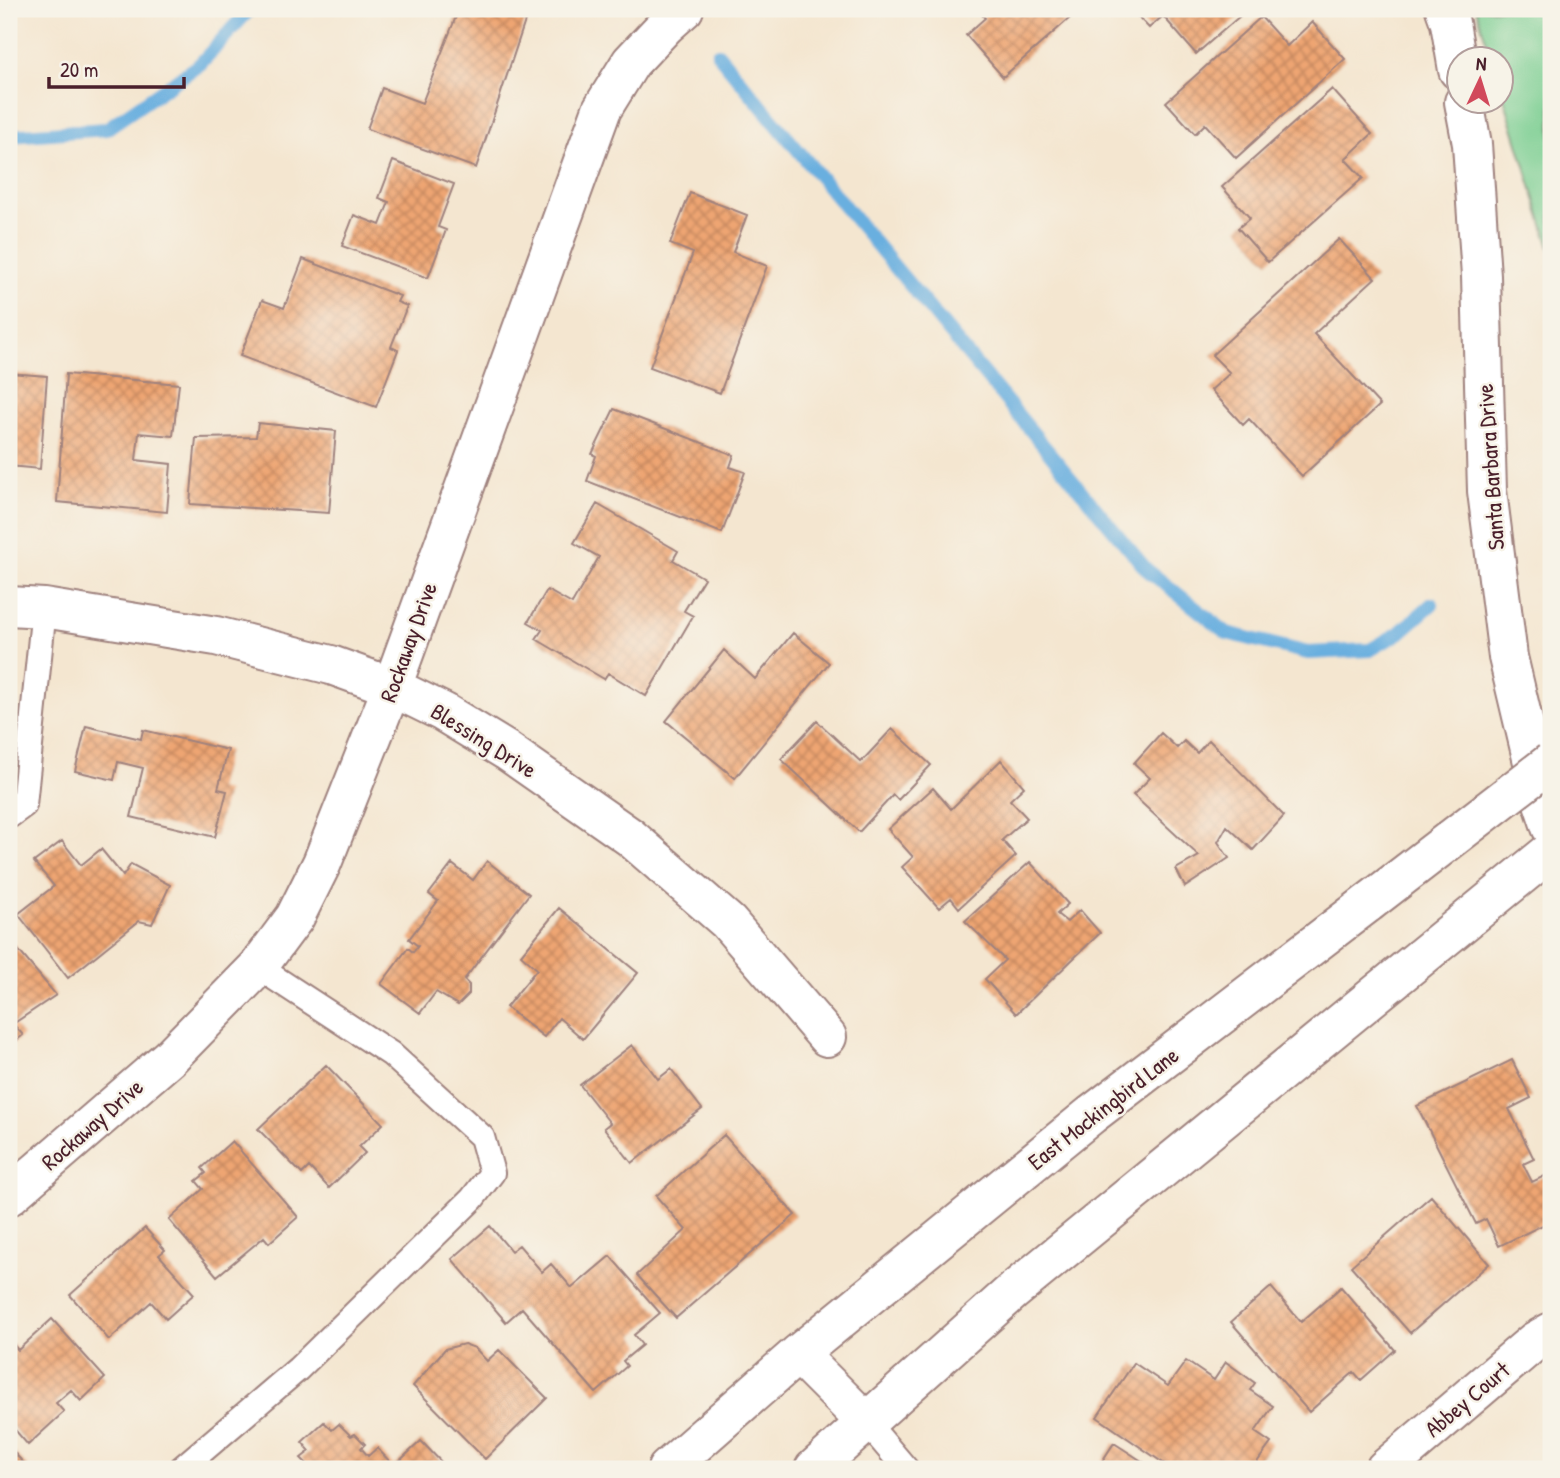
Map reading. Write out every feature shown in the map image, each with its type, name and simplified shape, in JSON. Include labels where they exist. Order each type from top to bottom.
[{"type":"street","name":"Rockaway Drive","points":[[9,1196],[169,1058],[258,967],[295,917],[322,863],[392,687],[602,109],[631,62],[684,9]]},
{"type":"street","points":[[1444,9],[1450,23],[1454,46]]},
{"type":"street","name":"Santa Barbara Drive","points":[[1467,116],[1472,144],[1481,276],[1488,491],[1508,657],[1542,800],[1551,827]]},
{"type":"street","name":"Blessing Drive","points":[[26,607],[216,636],[331,664],[392,687],[443,712],[630,837],[728,922],[827,1037]]},
{"type":"street","name":"East Mockingbird Lane","points":[[667,1469],[797,1354],[1091,1115],[1551,762]]},
{"type":"street","points":[[814,1469],[1012,1292],[1551,851]]},
{"type":"street","name":"Abbey Court","points":[[1385,1469],[1535,1341],[1551,1332]]},
{"type":"street","points":[[797,1354],[867,1423]]},
{"type":"lane","points":[[9,817],[24,804],[26,607]]},
{"type":"lane","points":[[181,1469],[298,1369],[472,1199],[492,1173],[482,1137],[391,1054],[258,967]]},
{"type":"lane","points":[[867,1423],[906,1469]]},
{"type":"green space","points":[[1476,9],[1551,9],[1551,251],[1510,116],[1514,116],[1514,46],[1488,46]]},
{"type":"building","points":[[459,9],[529,9],[476,168],[367,129],[382,88],[422,103]]},
{"type":"building","points":[[977,9],[1079,10],[1003,77],[966,35],[985,18]]},
{"type":"building","points":[[1131,9],[1248,9],[1196,54],[1163,16],[1149,28]]},
{"type":"building","points":[[1261,17],[1287,46],[1312,22],[1345,59],[1236,158],[1205,124],[1195,134],[1166,102]]},
{"type":"building","points":[[1332,89],[1372,134],[1345,159],[1363,178],[1268,262],[1238,228],[1250,218],[1222,187]]},
{"type":"building","points":[[393,161],[454,184],[438,227],[446,230],[428,278],[342,246],[354,215],[380,225],[389,202],[379,198]]},
{"type":"building","points":[[690,193],[747,215],[733,252],[767,266],[720,393],[650,367],[693,253],[670,244]]},
{"type":"building","points":[[1339,239],[1375,278],[1314,334],[1380,405],[1302,476],[1249,419],[1243,425],[1211,390],[1230,373],[1212,355]]},
{"type":"building","points":[[303,259],[400,296],[397,302],[407,306],[391,347],[398,350],[376,407],[240,356],[262,300],[284,308]]},
{"type":"building","points":[[9,373],[47,376],[40,469],[9,466]]},
{"type":"building","points":[[66,374],[179,384],[173,436],[139,433],[136,460],[171,464],[167,512],[57,502]]},
{"type":"building","points":[[614,409],[734,455],[730,467],[745,472],[722,533],[587,481],[596,456],[592,454]]},
{"type":"building","points":[[258,423],[336,431],[329,513],[190,504],[196,438],[256,437]]},
{"type":"building","points":[[597,504],[678,551],[673,560],[704,578],[684,611],[693,616],[646,696],[608,673],[604,679],[536,639],[542,630],[528,622],[547,590],[572,604],[599,557],[574,543]]},
{"type":"building","points":[[793,633],[829,663],[735,778],[666,721],[724,650],[755,679]]},
{"type":"building","points":[[817,721],[861,762],[892,729],[931,765],[898,800],[893,795],[859,832],[781,759]]},
{"type":"building","points":[[86,726],[141,739],[143,730],[228,750],[218,789],[227,791],[215,837],[131,817],[143,768],[118,762],[114,780],[75,771]]},
{"type":"building","points":[[1161,733],[1177,748],[1184,741],[1197,753],[1209,740],[1284,816],[1253,850],[1227,826],[1218,842],[1229,858],[1185,887],[1176,869],[1199,856],[1133,795],[1150,778],[1134,763]]},
{"type":"building","points":[[1001,760],[1024,787],[1010,800],[1027,818],[1002,840],[1016,856],[959,908],[951,898],[939,908],[902,867],[913,857],[888,829],[933,788],[951,809]]},
{"type":"building","points":[[62,841],[81,865],[101,849],[123,876],[131,864],[170,885],[152,924],[139,921],[68,978],[18,914],[54,886],[34,862]]},
{"type":"building","points":[[487,861],[529,894],[464,980],[469,985],[469,994],[458,1005],[436,992],[420,1013],[381,984],[408,948],[413,952],[418,946],[409,939],[438,901],[429,894],[452,864],[473,880]]},
{"type":"building","points":[[1030,862],[1068,904],[1057,914],[1067,922],[1080,910],[1100,933],[1016,1014],[985,979],[1005,960],[965,921]]},
{"type":"building","points":[[559,908],[638,973],[583,1039],[559,1018],[544,1037],[506,1007],[537,969],[521,955]]},
{"type":"building","points":[[9,939],[56,995],[13,1024],[23,1035],[9,1047]]},
{"type":"building","points":[[632,1045],[658,1079],[671,1069],[702,1109],[632,1163],[604,1128],[610,1123],[580,1085]]},
{"type":"building","points":[[1512,1060],[1531,1098],[1509,1109],[1534,1159],[1523,1164],[1532,1182],[1551,1173],[1551,1212],[1546,1214],[1549,1222],[1499,1246],[1486,1219],[1476,1224],[1417,1106]]},
{"type":"building","points":[[326,1065],[383,1124],[359,1147],[365,1153],[329,1188],[309,1167],[302,1174],[258,1129]]},
{"type":"building","points":[[724,1135],[795,1215],[676,1318],[637,1275],[686,1230],[656,1196]]},
{"type":"building","points":[[232,1141],[298,1217],[269,1243],[264,1237],[217,1276],[169,1220],[203,1189],[196,1181],[206,1173],[202,1168]]},
{"type":"building","points":[[1431,1196],[1489,1264],[1410,1333],[1351,1266]]},
{"type":"building","points":[[490,1226],[511,1251],[519,1245],[542,1272],[551,1264],[572,1288],[610,1256],[660,1313],[634,1335],[642,1345],[623,1361],[627,1366],[596,1393],[522,1308],[506,1322],[452,1259]]},
{"type":"building","points":[[145,1228],[165,1250],[159,1255],[194,1294],[166,1319],[151,1302],[109,1340],[70,1295]]},
{"type":"building","points":[[1271,1287],[1301,1322],[1341,1287],[1395,1350],[1361,1380],[1354,1372],[1309,1412],[1231,1322]]},
{"type":"building","points":[[52,1319],[105,1378],[81,1401],[71,1390],[56,1403],[64,1412],[28,1445],[9,1423],[9,1345],[12,1343],[18,1350]]},
{"type":"building","points":[[464,1344],[475,1348],[487,1361],[499,1350],[547,1398],[485,1459],[413,1386],[445,1349]]},
{"type":"building","points":[[1186,1361],[1214,1380],[1226,1362],[1255,1383],[1250,1390],[1273,1406],[1255,1432],[1271,1443],[1252,1469],[1172,1469],[1097,1417],[1134,1363],[1168,1386]]},
{"type":"building","points":[[324,1422],[332,1430],[339,1424],[351,1436],[355,1434],[365,1444],[361,1448],[368,1456],[377,1448],[394,1466],[421,1441],[448,1469],[312,1469],[301,1458],[310,1451],[302,1442]]},
{"type":"building","points":[[1114,1443],[1154,1469],[1097,1469]]},
{"type":"building","points":[[9,1447],[29,1469],[9,1469]]},
{"type":"waterway","points":[[9,136],[106,129],[200,64],[250,9]]},
{"type":"waterway","points":[[718,54],[1146,569],[1227,633],[1308,653],[1370,650],[1399,633],[1432,604]]}]
